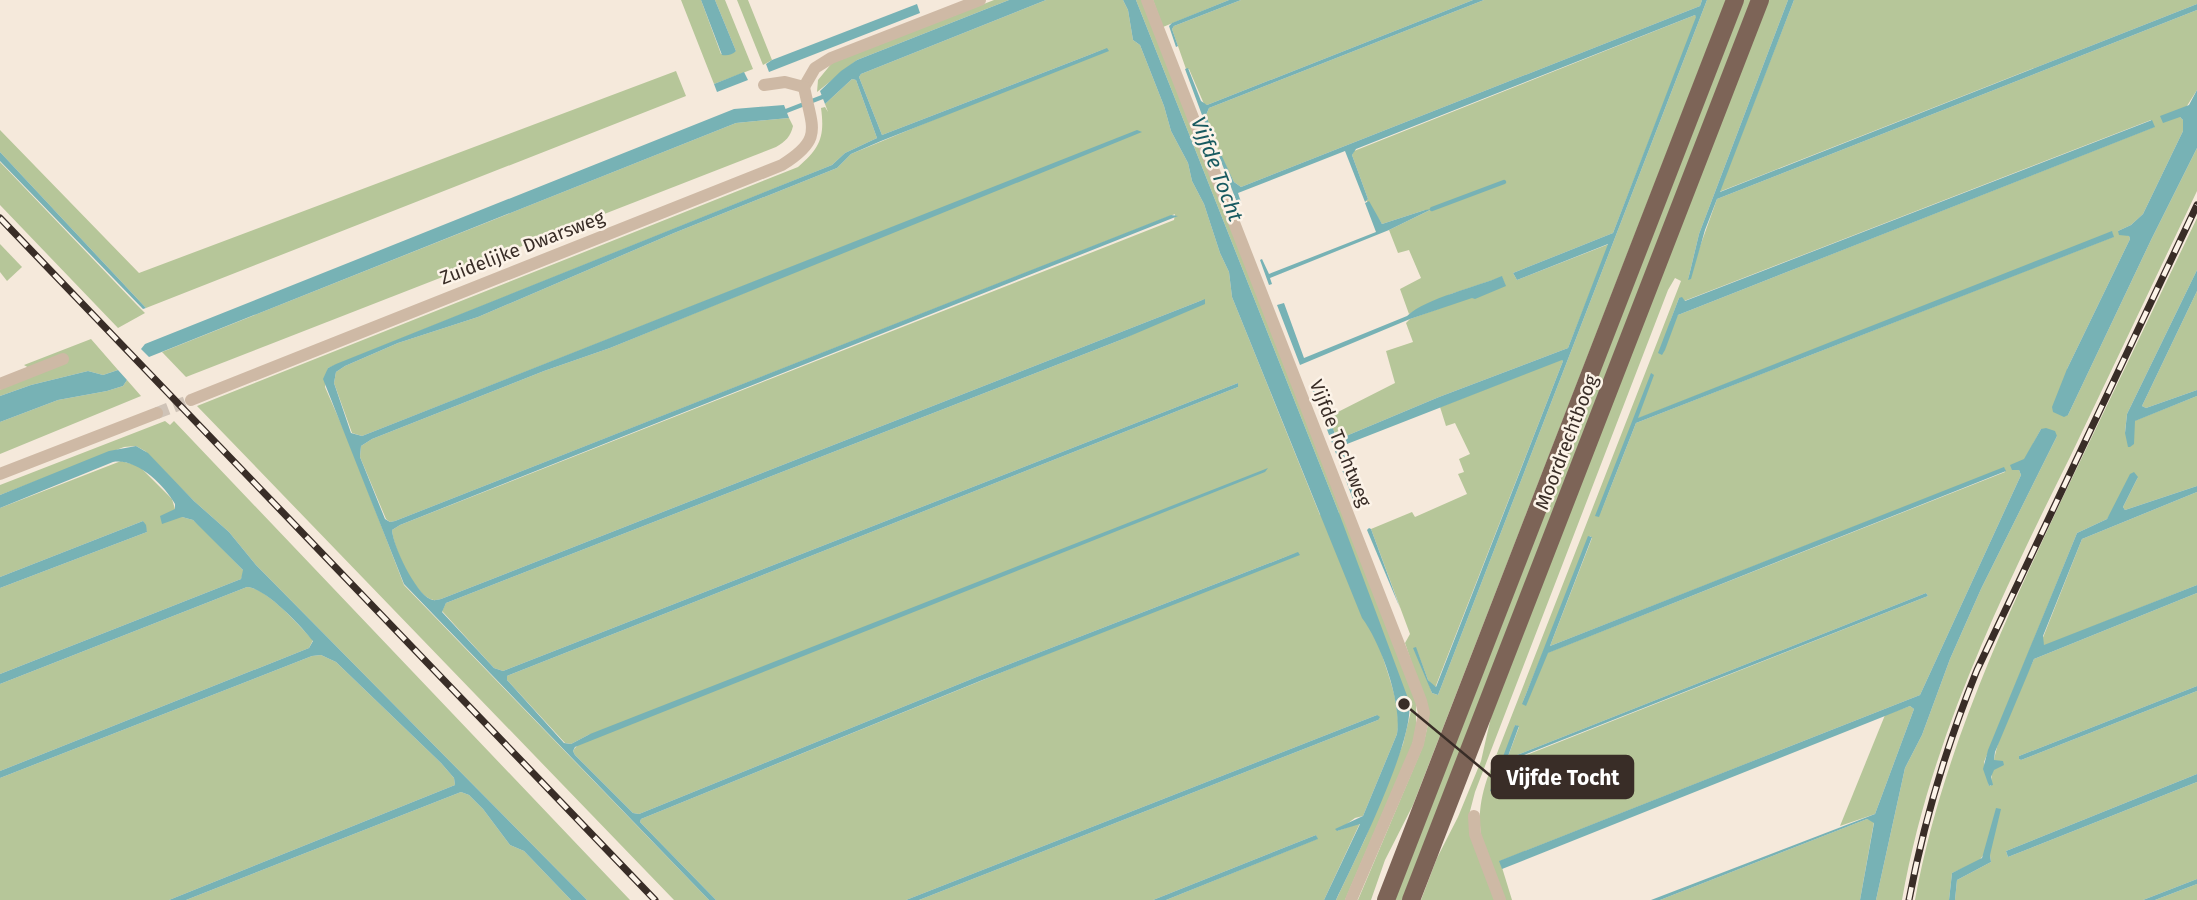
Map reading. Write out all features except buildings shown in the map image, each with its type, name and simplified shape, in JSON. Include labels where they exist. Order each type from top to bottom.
[{"type":"main road","name":"Moordrechtboog","points":[[1386,900],[1735,0]]},
{"type":"main road","name":"Moordrechtboog","points":[[1411,900],[1760,0]]},
{"type":"street","points":[[764,85],[785,82],[805,92],[815,68],[831,58],[980,0]]},
{"type":"street","name":"Vijfde Tochtweg","points":[[1147,0],[1424,713],[1418,744],[1351,900]]},
{"type":"street","name":"Zuidelijke Dwarsweg","points":[[191,400],[782,165],[806,147],[814,126],[805,92]]},
{"type":"street","points":[[0,384],[63,359]]},
{"type":"street","points":[[0,474],[157,413]]},
{"type":"street","points":[[1474,816],[1475,834],[1500,900]]},
{"type":"green space","points":[[681,0],[701,0],[721,54],[736,51],[715,0],[725,0],[753,69],[714,84]]},
{"type":"green space","points":[[737,0],[748,0],[772,60],[763,65]]},
{"type":"green space","points":[[994,0],[1009,0],[857,60],[817,92],[818,80],[832,63]]},
{"type":"green space","points":[[1046,0],[1123,0],[1128,10],[1133,40],[1140,45],[1171,131],[1188,163],[1192,181],[1204,204],[1229,272],[1232,297],[1320,515],[1339,513],[1136,0],[1143,0],[1416,700],[1416,731],[1412,745],[1345,900],[1336,900],[1365,839],[1403,744],[1411,711],[1380,648],[1396,702],[1397,734],[1363,816],[1355,818],[1337,831],[1360,823],[1324,900],[1166,900],[1317,839],[1316,835],[1153,900],[919,900],[1378,720],[1377,715],[906,900],[716,900],[640,822],[641,819],[1298,552],[979,676],[639,814],[633,813],[575,755],[573,751],[590,734],[571,744],[565,743],[507,680],[507,676],[1238,387],[1238,383],[503,671],[494,668],[442,611],[446,603],[1123,339],[1205,299],[441,599],[430,599],[417,587],[400,557],[392,530],[1174,220],[1175,214],[395,521],[386,519],[360,457],[361,446],[372,439],[544,371],[610,348],[1140,130],[362,436],[352,433],[334,383],[336,372],[398,343],[478,317],[674,233],[837,168],[851,154],[1107,48],[882,135],[859,77],[861,74]]},
{"type":"green space","points":[[1153,0],[1229,0],[1163,27]]},
{"type":"green space","points":[[1241,0],[1473,0],[1204,104],[1189,69],[1186,69],[1172,29]]},
{"type":"green space","points":[[1484,0],[1702,0],[1700,6],[1241,187],[1234,182],[1218,150],[1206,115],[1209,108]]},
{"type":"green space","points":[[1707,0],[1726,0],[1413,805],[1385,860],[1371,900],[1358,900],[1423,746],[1429,714],[1405,643],[1410,634],[1371,529],[1412,512],[1415,517],[1467,494],[1458,474],[1464,472],[1459,459],[1470,454],[1455,423],[1446,426],[1440,407],[1562,359],[1435,688],[1428,680],[1416,648],[1432,693],[1438,695]]},
{"type":"green space","points":[[1744,0],[1751,0],[1402,900],[1395,900]]},
{"type":"green space","points":[[1768,0],[1788,0],[1699,234],[1688,280],[1717,199],[2197,10],[2197,90],[2180,117],[2183,120],[2183,131],[2143,214],[2131,225],[2118,231],[2130,239],[2067,369],[2068,415],[2197,148],[2197,191],[2019,562],[1970,672],[1930,784],[1914,841],[1902,900],[1876,900],[1905,768],[1922,735],[1950,659],[1981,589],[2057,436],[2041,429],[2019,470],[2021,475],[1920,695],[1500,861],[1512,900],[1504,900],[1482,841],[1482,797],[1681,281],[1675,278],[1668,290],[1475,792],[1469,815],[1469,829],[1496,900],[1421,900],[1481,761],[1491,717]],"holes":[[[2151,120],[2154,127],[1678,315],[1670,322],[1679,298],[1684,301]],[[2112,232],[2113,237],[1636,423],[1599,517],[1653,374],[1637,419]],[[2004,468],[2005,472],[1547,653],[1522,704],[1590,536],[1592,538],[1550,646]],[[1926,593],[1928,596],[1506,763],[1515,725],[1519,727],[1507,759]]]},
{"type":"green space","points":[[1794,0],[2197,0],[2197,4],[1719,192]]},
{"type":"green space","points":[[1695,15],[1697,17],[1613,233],[1513,273],[1517,280],[1609,244],[1568,348],[1346,436],[1336,433],[1328,417],[1395,383],[1386,351],[1413,342],[1406,323],[1410,319],[1505,285],[1502,277],[1451,294],[1409,314],[1400,289],[1421,278],[1409,250],[1398,253],[1389,230],[1430,210],[1382,224],[1366,200],[1368,199],[1352,155],[1354,151]]},
{"type":"green space","points":[[676,71],[686,96],[146,308],[0,152],[0,130],[139,273]]},
{"type":"green space","points":[[852,79],[856,80],[877,138],[845,153],[832,165],[328,368],[325,387],[404,585],[709,900],[674,900],[197,406],[798,167],[819,141],[822,127],[821,108],[825,107],[828,112],[825,104]]},
{"type":"green space","points":[[789,118],[793,126],[791,133],[776,147],[186,377],[162,352],[736,123]]},
{"type":"green space","points":[[0,162],[145,313],[118,328],[0,205]]},
{"type":"green space","points":[[2197,218],[2197,270],[2127,414],[2125,432],[2134,444],[2134,421],[2197,396],[2197,486],[2125,510],[2123,507],[2138,477],[2107,519],[2077,533],[1984,762],[1991,786],[2000,737],[2034,659],[2197,593],[2197,686],[2019,756],[2019,759],[2197,691],[2197,774],[2006,851],[2008,857],[2197,782],[2197,879],[2143,900],[1955,900],[1957,880],[1991,862],[1990,855],[1984,854],[1979,861],[1952,873],[1949,900],[1915,900],[1940,796],[1975,695],[2062,499]]},
{"type":"green space","points":[[0,244],[22,267],[7,281],[0,272]]},
{"type":"green space","points":[[2197,291],[2197,390],[2146,408],[2142,406]]},
{"type":"green space","points":[[91,339],[118,370],[103,375],[88,371],[31,385],[0,396],[0,390],[29,368],[24,365]]},
{"type":"green space","points":[[127,380],[141,396],[0,454],[0,422],[58,400],[123,386]]},
{"type":"green space","points":[[165,421],[170,425],[174,421],[630,900],[587,900],[256,565],[229,532],[145,451],[136,446],[124,447],[0,495],[0,485]]},
{"type":"green space","points":[[121,461],[139,466],[172,499],[175,509],[182,517],[193,520],[200,526],[244,571],[241,579],[0,674],[0,588],[147,532],[143,521],[0,577],[0,508]]},
{"type":"green space","points":[[2197,492],[2197,585],[2044,646],[2042,640],[2082,539]]},
{"type":"green space","points":[[247,587],[264,594],[291,617],[313,640],[309,648],[0,771],[0,684]]},
{"type":"green space","points":[[321,655],[336,662],[441,763],[454,778],[455,785],[169,900],[0,900],[0,778],[312,656]]},
{"type":"green space","points":[[1910,706],[1914,709],[1875,814],[1840,826],[1885,715]]},
{"type":"green space","points":[[461,792],[469,795],[483,809],[510,845],[524,851],[571,900],[186,900]]},
{"type":"green space","points":[[1867,819],[1874,822],[1860,900],[1660,900]]},
{"type":"green space","points":[[2197,884],[2197,900],[2155,900]]},
{"type":"water","points":[[701,0],[715,0],[736,51],[733,53],[722,55]]},
{"type":"water","points":[[1009,0],[1046,0],[861,74],[859,77],[882,135],[1107,48],[1109,51],[881,141],[851,154],[837,168],[674,233],[478,317],[398,343],[336,372],[334,383],[351,433],[362,436],[1137,130],[1142,132],[610,348],[372,439],[361,446],[360,457],[385,519],[395,521],[1171,215],[1178,216],[392,530],[401,557],[418,588],[430,599],[441,599],[1205,299],[1205,304],[1123,339],[446,603],[442,612],[494,668],[503,671],[1238,383],[1238,387],[507,676],[507,680],[564,743],[571,744],[590,734],[1268,468],[1265,472],[575,747],[575,755],[633,813],[639,814],[979,676],[1298,552],[1300,555],[641,819],[640,822],[716,900],[709,900],[404,584],[323,379],[328,368],[336,364],[832,165],[845,153],[877,138],[856,80],[852,79],[825,104],[820,91],[841,71],[857,60]]},
{"type":"water","points":[[1123,0],[1136,0],[1339,513],[1409,701],[1409,719],[1394,771],[1336,900],[1324,900],[1360,824],[1337,831],[1335,829],[1363,816],[1397,734],[1398,721],[1393,690],[1383,658],[1362,618],[1232,297],[1229,272],[1204,204],[1192,181],[1188,163],[1171,131],[1140,45],[1133,40],[1128,10]]},
{"type":"water","points":[[1229,0],[1241,0],[1174,26],[1172,29],[1178,46],[1176,47],[1169,26],[1172,23]]},
{"type":"water","points":[[1473,0],[1484,0],[1209,108],[1206,115],[1212,132],[1209,134],[1185,69],[1188,68],[1201,101],[1207,105]]},
{"type":"water","points":[[1702,0],[1707,0],[1438,695],[1432,693],[1413,648],[1416,647],[1428,680],[1436,687],[1563,361],[1347,444],[1343,451],[1361,505],[1358,507],[1312,389],[1317,386],[1335,434],[1340,437],[1568,348],[1608,244],[1517,280],[1513,273],[1613,233],[1696,17],[1695,15],[1356,149],[1352,155],[1368,199],[1365,202],[1345,151],[1238,193],[1242,205],[1238,205],[1217,151],[1219,150],[1234,182],[1241,187],[1700,6]]},
{"type":"water","points":[[1788,0],[1794,0],[1720,192],[2197,4],[2197,10],[1717,199],[1691,279],[1688,280],[1699,234]]},
{"type":"water","points":[[917,4],[920,13],[769,72],[766,64],[772,60]]},
{"type":"water","points":[[744,72],[748,80],[717,92],[714,84]]},
{"type":"water","points":[[2197,90],[2197,148],[2068,415],[2064,417],[2053,412],[2052,407],[2067,369],[2130,239],[2129,236],[2119,235],[2118,231],[2131,225],[2143,214],[2183,131],[2183,120],[2180,117],[2163,123],[2160,116],[2189,105]]},
{"type":"water","points":[[784,105],[789,118],[736,123],[149,357],[141,349],[145,344],[734,109]]},
{"type":"water","points":[[2152,120],[2155,127],[1678,315],[1665,350],[1662,355],[1658,353],[1679,298],[1682,297],[1685,301]]},
{"type":"water","points":[[0,152],[146,308],[143,309],[0,161]]},
{"type":"water","points":[[1369,201],[1382,224],[1432,209],[1389,230],[1270,278],[1272,284],[1269,285],[1260,260],[1262,259],[1269,274],[1376,232],[1365,203]]},
{"type":"water","points":[[2112,231],[2114,237],[1636,423],[1599,517],[1595,516],[1651,373],[1654,375],[1638,418]]},
{"type":"water","points":[[2197,270],[2197,291],[2142,406],[2146,408],[2197,390],[2197,396],[2135,421],[2134,444],[2128,447],[2125,433],[2127,414]]},
{"type":"water","points":[[1502,276],[1506,286],[1475,299],[1410,319],[1300,365],[1277,305],[1284,303],[1304,358],[1407,316],[1439,298]]},
{"type":"water","points":[[118,370],[127,380],[123,386],[58,400],[0,422],[0,396],[31,385],[88,371],[103,375]]},
{"type":"water","points":[[2041,429],[2055,431],[2057,436],[1981,589],[1950,659],[1922,735],[1905,768],[1876,900],[1860,900],[1874,823],[1867,819],[1660,900],[1651,900],[1875,814],[1914,709],[1910,706],[1502,869],[1499,861],[1920,695],[2021,475],[2019,470],[2012,470],[2010,465],[2024,459]]},
{"type":"water","points":[[136,446],[148,453],[194,501],[229,532],[256,565],[587,900],[571,900],[524,851],[510,845],[483,809],[469,795],[461,792],[186,900],[169,900],[455,785],[454,778],[441,763],[336,662],[321,655],[312,656],[0,778],[0,771],[309,648],[313,641],[273,601],[247,587],[0,684],[0,674],[241,579],[243,570],[193,520],[182,517],[162,524],[160,516],[175,509],[175,504],[157,481],[131,464],[113,462],[0,508],[0,495],[109,451]]},
{"type":"water","points":[[2004,467],[2006,471],[1548,653],[1526,706],[1522,704],[1588,536],[1592,537],[1550,646]]},
{"type":"water","points":[[2134,472],[2138,477],[2123,507],[2125,510],[2197,486],[2197,492],[2082,539],[2043,636],[2044,645],[2197,585],[2197,593],[2034,659],[1995,752],[1994,760],[2003,761],[2004,765],[1994,770],[1991,777],[1993,785],[1989,786],[1983,769],[1988,750],[2077,533],[2107,519],[2130,474]]},
{"type":"water","points":[[143,521],[147,532],[0,588],[0,577]]},
{"type":"water","points":[[1371,529],[1400,608],[1367,530]]},
{"type":"water","points":[[1926,593],[1928,596],[1506,762],[1495,791],[1490,791],[1515,725],[1519,726],[1507,759]]},
{"type":"water","points":[[2197,686],[2197,691],[2019,759],[2019,756]]},
{"type":"water","points":[[1377,715],[1380,717],[1378,720],[919,900],[906,900]]},
{"type":"water","points":[[2197,774],[2197,782],[2008,857],[2006,851]]},
{"type":"water","points":[[1996,808],[2001,809],[1990,855],[1991,862],[1957,880],[1955,900],[1949,900],[1952,873],[1982,858]]},
{"type":"water","points":[[1316,835],[1318,839],[1166,900],[1153,900]]},
{"type":"water","points":[[2197,879],[2197,884],[2155,900],[2143,900]]},
{"type":"waterway","points":[[781,113],[825,96]]},
{"type":"waterway","points":[[1432,209],[1504,182]]},
{"type":"tunnel","points":[[157,413],[191,400]]},
{"type":"railway","points":[[1909,900],[1937,783],[1977,670],[2197,205]]},
{"type":"railway","points":[[0,218],[655,900]]},
{"type":"place","name":"Vijfde Tocht","points":[[1404,704]]}]
